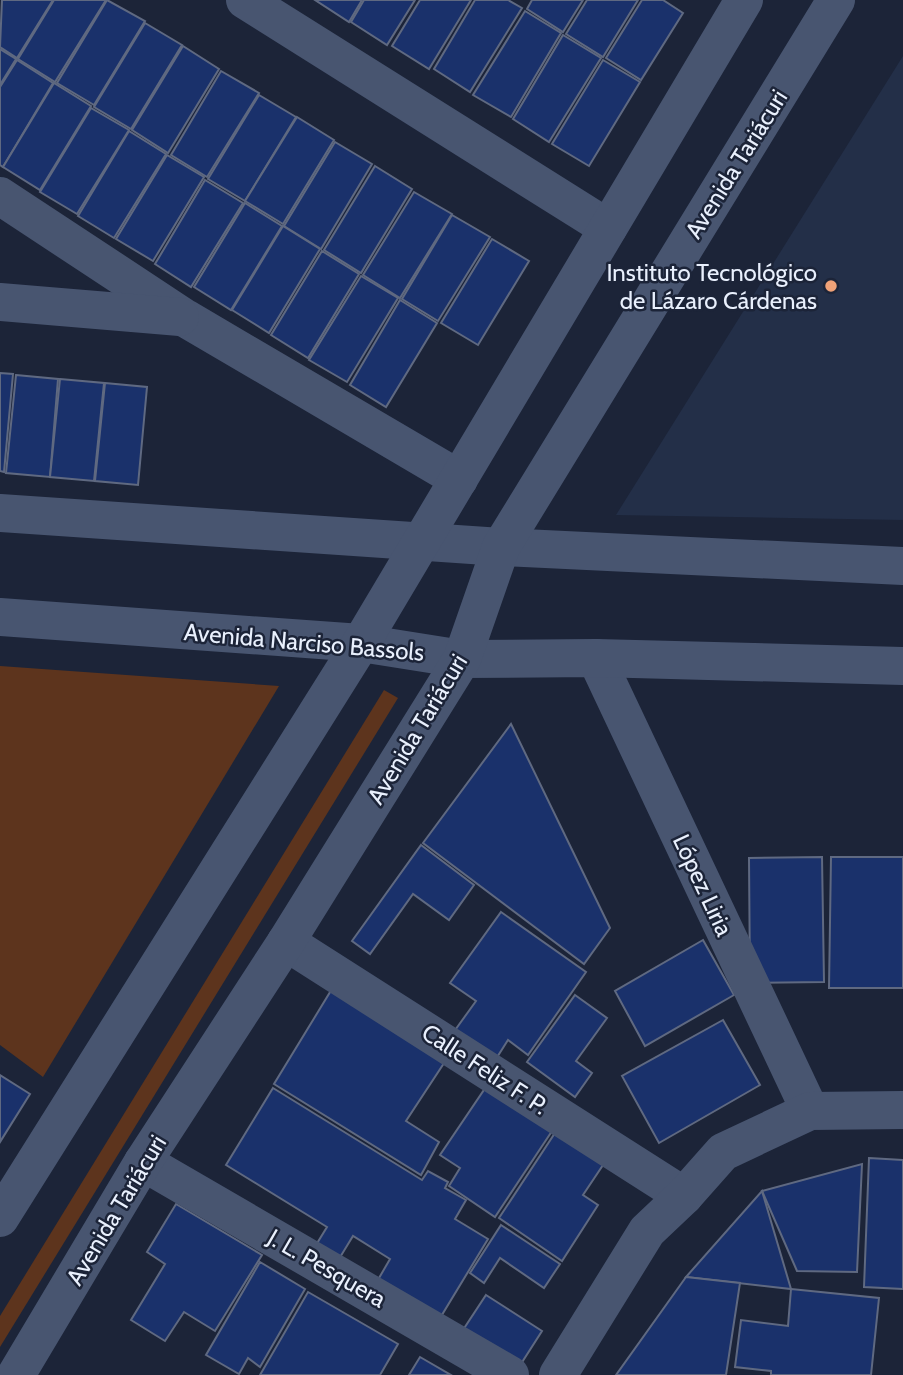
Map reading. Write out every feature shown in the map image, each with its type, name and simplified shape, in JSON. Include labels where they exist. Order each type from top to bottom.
[{"type":"street","points":[[246,0],[608,228]]},
{"type":"street","points":[[0,1218],[361,643],[744,0]]},
{"type":"street","name":"Avenida Tariácuri","points":[[16,1375],[143,1162],[286,942],[462,659],[501,547],[836,0]]},
{"type":"street","points":[[0,196],[185,318],[459,479]]},
{"type":"street","points":[[0,302],[185,318]]},
{"type":"street","points":[[0,513],[501,547],[903,566]]},
{"type":"street","name":"Avenida Narciso Bassols","points":[[0,617],[361,643],[462,659],[596,658],[903,666]]},
{"type":"street","name":"López Liria","points":[[596,658],[810,1111]]},
{"type":"street","name":"Calle Feliz F. P.","points":[[286,942],[684,1196]]},
{"type":"street","points":[[558,1375],[647,1231],[684,1196],[723,1152],[810,1111],[903,1111]]},
{"type":"street","name":"J. L. Pesquera","points":[[143,1162],[510,1375]]},
{"type":"shaded area","name":"Instituto Tecnológico de Lázaro Cárdenas","points":[[903,56],[903,520],[616,515]]},
{"type":"shaded area","points":[[0,666],[279,686],[43,1077],[0,1045]]},
{"type":"shaded area","points":[[384,690],[398,698],[0,1347],[0,1316]]},
{"type":"building","points":[[2,0],[53,0],[17,58],[0,47]]},
{"type":"building","points":[[54,0],[106,0],[55,82],[18,59]]},
{"type":"building","points":[[107,0],[145,21],[94,105],[57,83]]},
{"type":"building","points":[[315,0],[362,0],[349,22]]},
{"type":"building","points":[[364,0],[415,0],[387,45],[351,22]]},
{"type":"building","points":[[420,0],[471,0],[429,69],[392,46]]},
{"type":"building","points":[[475,0],[508,0],[522,8],[470,92],[434,69]]},
{"type":"building","points":[[532,0],[583,0],[563,32],[527,9]]},
{"type":"building","points":[[587,0],[638,0],[603,57],[566,34]]},
{"type":"building","points":[[642,0],[663,0],[683,13],[641,80],[606,58]]},
{"type":"building","points":[[525,11],[561,33],[511,117],[473,95]]},
{"type":"building","points":[[145,23],[182,45],[131,129],[94,107]]},
{"type":"building","points":[[563,35],[601,58],[549,142],[513,119]]},
{"type":"building","points":[[183,46],[219,69],[168,153],[132,130]]},
{"type":"building","points":[[0,49],[16,59],[0,85]]},
{"type":"building","points":[[17,60],[53,83],[3,167],[0,165],[0,87]]},
{"type":"building","points":[[603,60],[640,82],[589,166],[552,144]]},
{"type":"building","points":[[221,71],[259,93],[207,177],[171,155]]},
{"type":"building","points":[[54,83],[91,106],[40,190],[3,167]]},
{"type":"building","points":[[259,95],[296,117],[245,201],[208,179]]},
{"type":"building","points":[[91,108],[129,130],[77,214],[40,192]]},
{"type":"building","points":[[297,117],[334,140],[283,224],[245,201]]},
{"type":"building","points":[[129,131],[166,154],[114,238],[78,216]]},
{"type":"building","points":[[335,142],[372,164],[321,249],[284,226]]},
{"type":"building","points":[[167,155],[204,177],[153,261],[116,239]]},
{"type":"building","points":[[375,166],[412,189],[361,273],[324,250]]},
{"type":"building","points":[[205,180],[243,203],[191,287],[155,264]]},
{"type":"building","points":[[414,192],[452,214],[400,298],[363,275]]},
{"type":"building","points":[[245,203],[282,226],[231,310],[194,287]]},
{"type":"building","points":[[452,215],[490,237],[438,321],[402,299]]},
{"type":"building","points":[[283,226],[320,249],[269,333],[232,310]]},
{"type":"building","points":[[492,239],[529,261],[478,345],[441,323]]},
{"type":"building","points":[[322,251],[359,274],[308,358],[271,335]]},
{"type":"building","points":[[361,276],[398,298],[347,382],[309,360]]},
{"type":"building","points":[[400,300],[437,323],[386,407],[350,385]]},
{"type":"building","points":[[0,373],[13,374],[4,472],[0,471]]},
{"type":"building","points":[[16,375],[58,379],[50,477],[6,473]]},
{"type":"building","points":[[60,379],[104,383],[94,481],[50,477]]},
{"type":"building","points":[[105,383],[147,387],[138,485],[95,481]]},
{"type":"building","points":[[511,724],[610,928],[584,964],[423,843]]},
{"type":"building","points":[[421,845],[474,885],[449,920],[413,894],[370,954],[352,941]]},
{"type":"building","points":[[822,857],[824,982],[750,983],[749,858]]},
{"type":"building","points":[[831,857],[903,857],[903,988],[829,988]]},
{"type":"building","points":[[501,912],[586,972],[528,1055],[508,1040],[494,1062],[453,1033],[476,1001],[450,983]]},
{"type":"building","points":[[703,940],[734,995],[645,1046],[615,991]]},
{"type":"building","points":[[335,984],[448,1057],[406,1121],[439,1142],[421,1175],[274,1084]]},
{"type":"building","points":[[575,995],[607,1018],[576,1061],[592,1073],[575,1097],[527,1062]]},
{"type":"building","points":[[723,1020],[760,1085],[659,1143],[622,1076]]},
{"type":"building","points":[[0,1075],[30,1094],[0,1142]]},
{"type":"building","points":[[488,1084],[554,1128],[495,1217],[449,1186],[460,1168],[440,1155]]},
{"type":"building","points":[[273,1088],[422,1180],[428,1171],[448,1182],[445,1188],[466,1200],[455,1219],[488,1239],[437,1323],[375,1285],[390,1259],[353,1236],[339,1259],[316,1245],[327,1227],[226,1165]]},
{"type":"building","points":[[555,1133],[603,1165],[583,1195],[598,1205],[562,1261],[499,1218]]},
{"type":"building","points":[[869,1158],[903,1160],[903,1289],[864,1287]]},
{"type":"building","points":[[862,1164],[857,1272],[797,1271],[762,1191]]},
{"type":"building","points":[[762,1191],[791,1289],[686,1277]]},
{"type":"building","points":[[176,1204],[262,1255],[215,1331],[184,1312],[165,1341],[131,1320],[165,1264],[147,1252]]},
{"type":"building","points":[[501,1225],[560,1264],[544,1288],[500,1258],[484,1283],[470,1273]]},
{"type":"building","points":[[260,1262],[305,1289],[260,1367],[248,1358],[239,1374],[206,1355]]},
{"type":"building","points":[[686,1277],[740,1283],[726,1375],[616,1375]]},
{"type":"building","points":[[791,1289],[879,1298],[871,1375],[771,1375],[771,1371],[735,1367],[741,1320],[788,1326]]},
{"type":"building","points":[[308,1292],[398,1344],[380,1375],[260,1375]]},
{"type":"building","points":[[486,1295],[542,1331],[517,1370],[461,1333]]},
{"type":"building","points":[[420,1357],[451,1375],[409,1375]]},
{"type":"place","name":"Instituto Tecnológico de Lázaro Cárdenas","points":[[831,286]]}]
